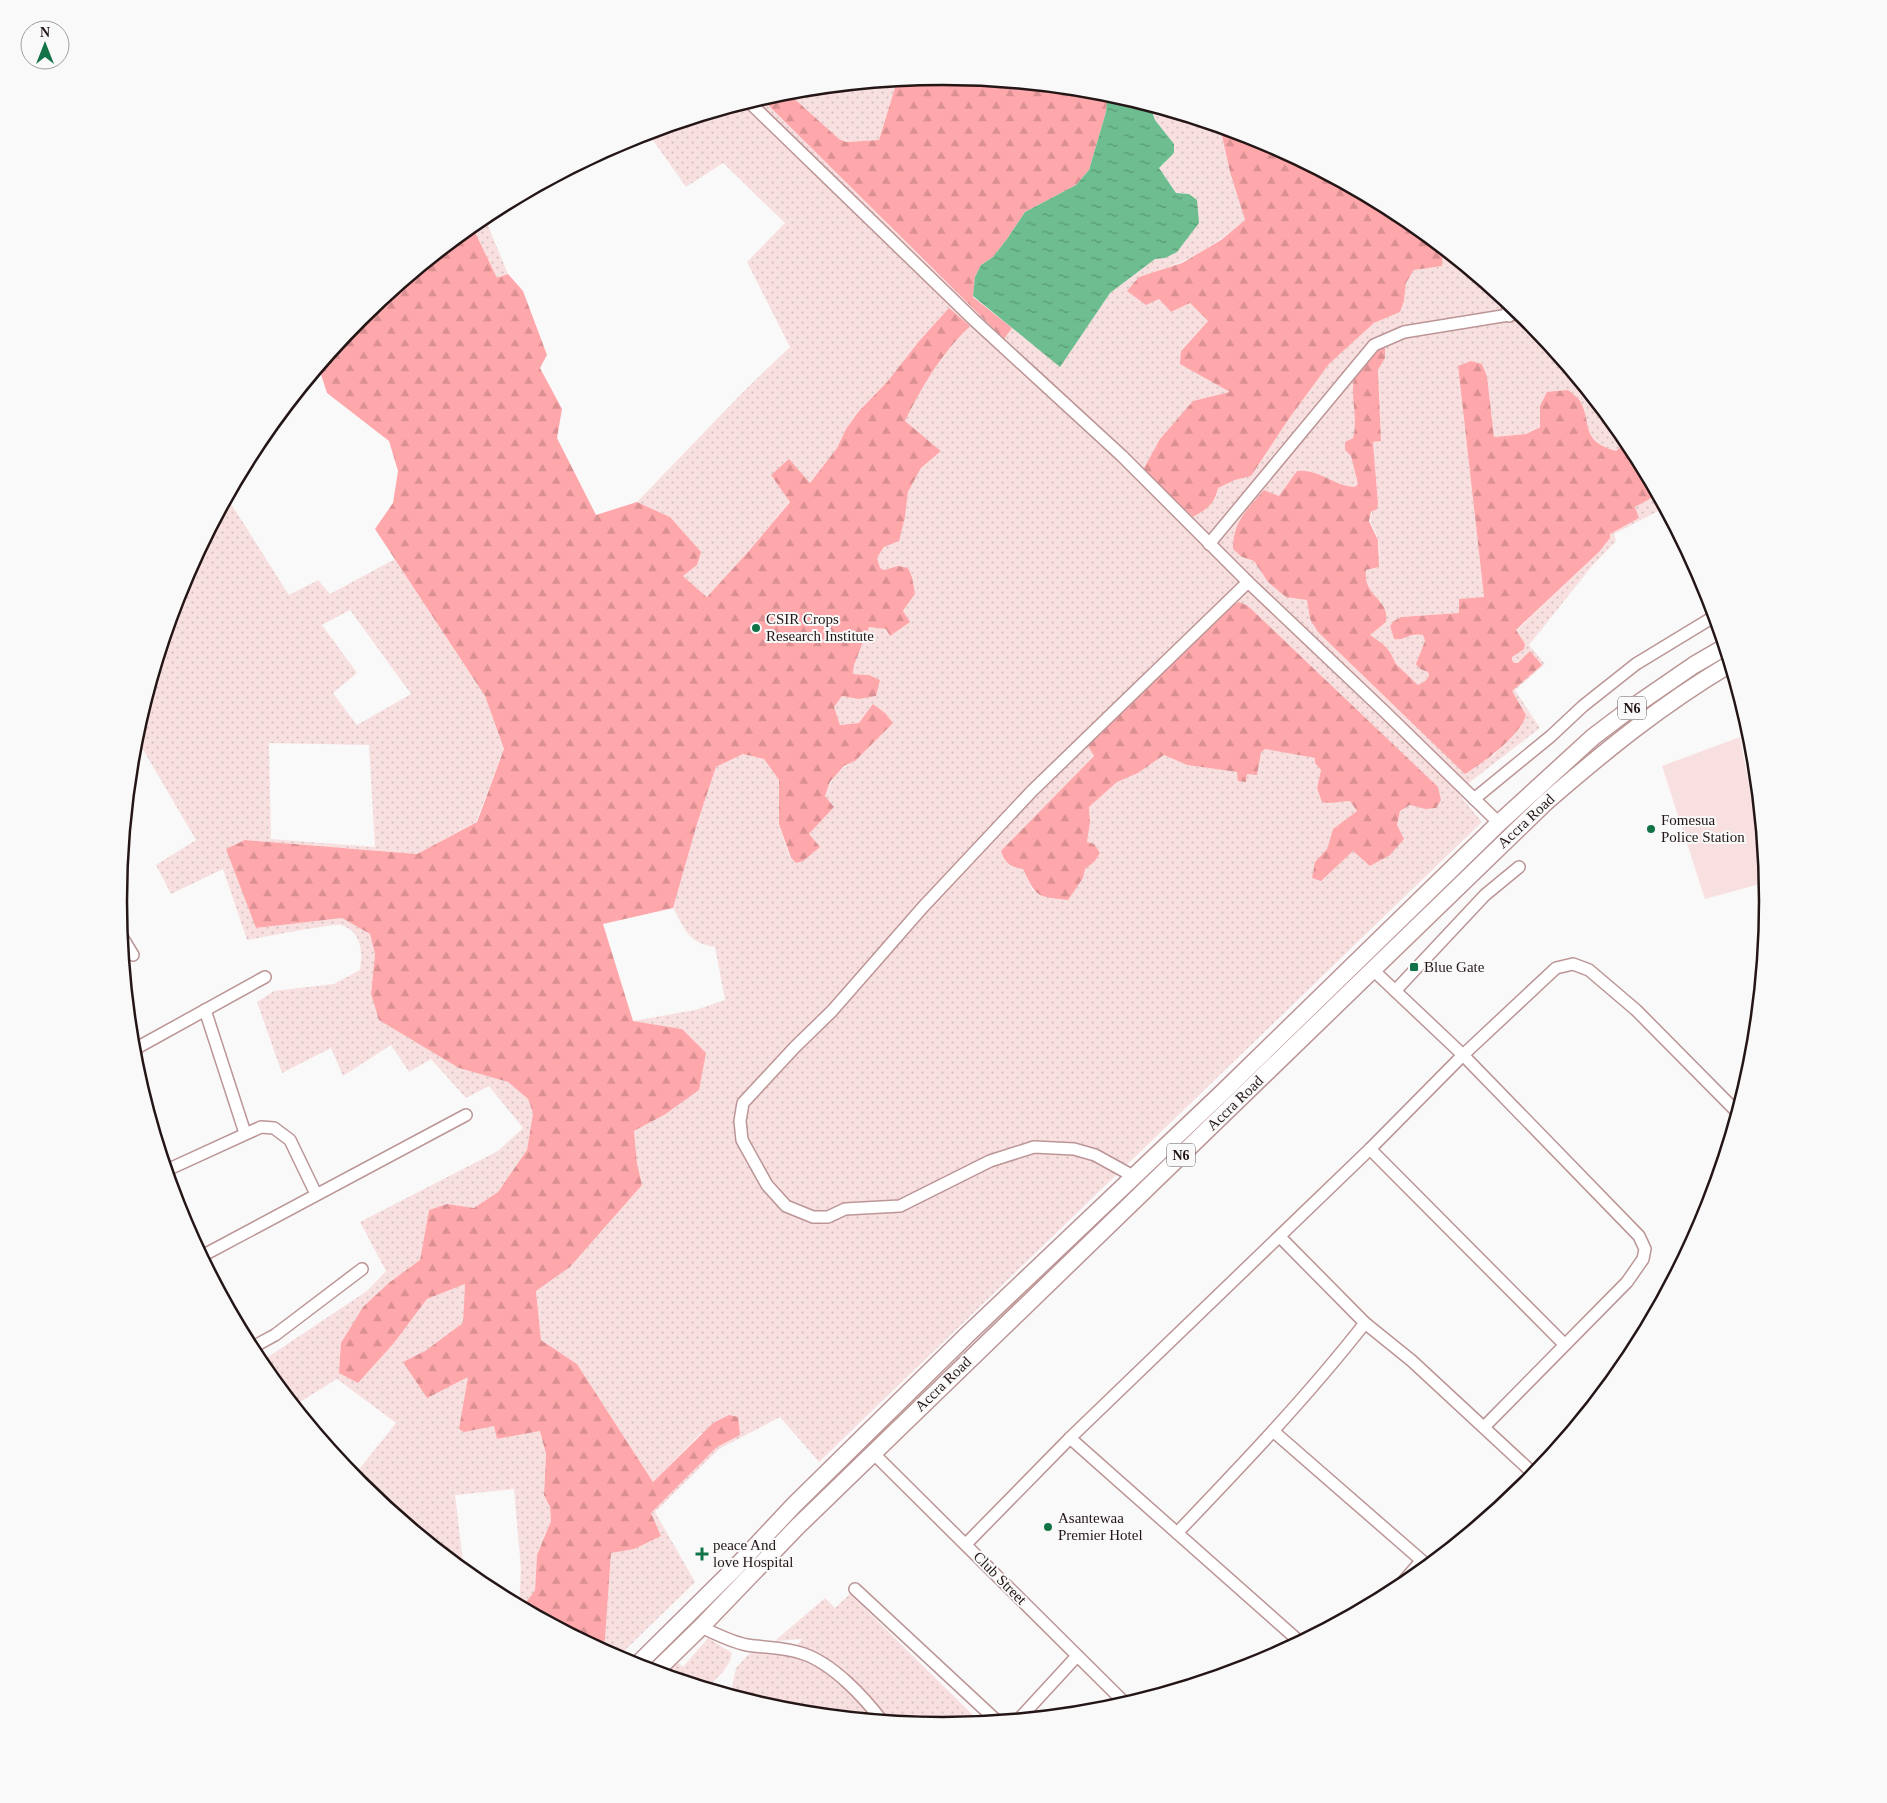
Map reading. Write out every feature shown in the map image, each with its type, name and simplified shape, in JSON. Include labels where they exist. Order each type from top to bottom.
[{"type":"highway","name":"Accra Road","points":[[642,1660],[735,1568],[794,1505],[968,1334],[1223,1092],[1499,823],[1593,738],[1630,709],[1694,665],[1720,650]]},
{"type":"highway","name":"Accra Road","points":[[660,1667],[797,1526],[1546,802],[1598,756],[1671,701],[1725,667]]},
{"type":"street","points":[[755,108],[974,320],[1122,456],[1248,582],[1499,823]]},
{"type":"street","points":[[1209,544],[1374,345],[1404,332],[1509,316],[1508,312]]},
{"type":"street","points":[[1133,1176],[1095,1155],[1074,1149],[1034,1147],[990,1161],[900,1206],[845,1209],[828,1217],[813,1217],[786,1206],[767,1186],[742,1140],[740,1122],[743,1103],[795,1047],[832,1011],[923,907],[1032,791],[1248,582]]},
{"type":"street","points":[[1474,799],[1551,736],[1583,706],[1636,664],[1710,619]]},
{"type":"street","points":[[1395,991],[1485,896],[1519,867]]},
{"type":"street","points":[[129,948],[133,955]]},
{"type":"street","points":[[966,1544],[1070,1438],[1280,1237],[1463,1055],[1556,968],[1573,964],[1589,970],[1636,1010],[1733,1108]]},
{"type":"street","points":[[1372,969],[1463,1055],[1639,1236],[1645,1249],[1643,1259],[1627,1282],[1484,1427]]},
{"type":"street","points":[[140,1046],[265,977]]},
{"type":"street","points":[[205,1010],[245,1133]]},
{"type":"street","points":[[207,1253],[466,1115]]},
{"type":"street","points":[[171,1168],[245,1133],[261,1127],[274,1128],[290,1140],[316,1194]]},
{"type":"street","points":[[1370,1149],[1564,1344]]},
{"type":"street","points":[[1280,1237],[1365,1323],[1412,1361],[1529,1470]]},
{"type":"street","points":[[258,1344],[275,1335],[362,1269]]},
{"type":"street","points":[[1178,1533],[1273,1431],[1365,1323]]},
{"type":"street","points":[[1273,1431],[1423,1562]]},
{"type":"street","points":[[1070,1438],[1296,1638]]},
{"type":"street","name":"Club Street","points":[[873,1453],[1120,1698]]},
{"type":"street","points":[[855,1589],[991,1716]]},
{"type":"street","points":[[701,1627],[727,1640],[747,1645],[786,1649],[803,1653],[824,1662],[856,1692],[876,1715]]},
{"type":"street","points":[[1024,1713],[1077,1656]]},
{"type":"shaded area","points":[[895,87],[879,140],[846,142],[839,139],[795,99],[837,92]]},
{"type":"shaded area","points":[[768,105],[1003,338],[1012,328],[1060,366],[1110,293],[1155,259],[1165,258],[1189,194],[1176,193],[1159,168],[1174,153],[1174,144],[1155,120],[1152,112],[1222,134],[1230,172],[1245,220],[1208,248],[1195,255],[1169,267],[1139,277],[1171,312],[1190,303],[1208,321],[1181,350],[1231,393],[1215,500],[1218,488],[1235,480],[1251,476],[1288,420],[1329,364],[1374,323],[1400,312],[1404,301],[1406,283],[1414,270],[1442,266],[1443,255],[1521,324],[1591,404],[1621,447],[1616,451],[1605,448],[1588,434],[1586,420],[1540,406],[1540,426],[1526,434],[1494,437],[1487,376],[1482,364],[1458,366],[1484,597],[1460,613],[1401,617],[1390,626],[1394,639],[1423,635],[1425,641],[1420,669],[1428,672],[1429,676],[1418,685],[1396,664],[1390,652],[1383,644],[1369,635],[1377,629],[1382,603],[1367,585],[1366,570],[1379,567],[1379,542],[1370,518],[1378,503],[1373,442],[1381,441],[1378,370],[1385,358],[1357,370],[1353,387],[1356,428],[1353,438],[1345,450],[1351,456],[1358,484],[1355,488],[1347,487],[1312,472],[1297,471],[1242,557],[1254,561],[1268,582],[1307,600],[1310,619],[1493,756],[1526,715],[1512,691],[1524,658],[1518,663],[1514,663],[1512,657],[1525,644],[1516,631],[1599,552],[1610,534],[1639,518],[1635,507],[1653,497],[1660,510],[1614,534],[1616,541],[1592,566],[1529,645],[1545,664],[1515,690],[1540,728],[1457,792],[1482,822],[819,1462],[780,1417],[719,1449],[655,1512],[695,1582],[623,1652],[603,1643],[605,1640],[611,1553],[634,1548],[661,1536],[651,1513],[717,1447],[739,1435],[701,1433],[653,1482],[577,1364],[541,1340],[536,1291],[570,1267],[642,1185],[637,1163],[634,1131],[664,1115],[682,1029],[633,1021],[695,1010],[725,1000],[715,947],[699,942],[688,934],[673,908],[697,824],[716,767],[743,754],[764,759],[779,780],[779,824],[790,858],[796,863],[809,834],[834,807],[825,796],[830,785],[840,771],[855,761],[859,723],[840,725],[833,707],[842,696],[858,699],[869,675],[853,674],[854,665],[869,627],[886,629],[903,612],[915,594],[898,566],[884,570],[880,568],[877,558],[905,517],[908,492],[921,468],[941,451],[905,421],[933,371],[970,326],[949,309],[920,340],[887,382],[859,411],[846,429],[837,448],[810,483],[771,475],[790,501],[708,597],[683,576],[697,565],[670,517],[637,502],[745,390],[790,347],[747,262],[785,223],[723,163],[686,187],[652,139],[681,128]],"holes":[[[1248,606],[1425,809],[1410,805],[1400,811],[1397,825],[1353,851],[1315,862],[1327,849],[1333,829],[1357,811],[1351,801],[1329,804],[1317,788],[1321,770],[1315,763],[1315,758],[1265,749],[1261,753],[1257,774],[1247,774],[1246,782],[1238,772],[1187,765],[1164,755],[1138,773],[1117,782],[1089,807],[1090,823],[1087,842],[1094,862],[1084,869],[1083,878],[1033,891],[1023,869],[1052,800],[1094,756],[1088,746]]]},
{"type":"shaded area","points":[[488,225],[508,274],[497,279],[475,233]]},
{"type":"shaded area","points":[[231,503],[289,595],[318,580],[330,594],[395,559],[485,696],[504,749],[476,822],[417,854],[245,840],[256,928],[342,918],[370,934],[375,954],[371,994],[459,1068],[508,1082],[528,1099],[533,1113],[527,1150],[498,1192],[474,1208],[447,1204],[429,1210],[420,1260],[390,1282],[358,1383],[394,1343],[427,1299],[465,1284],[464,1323],[425,1351],[404,1362],[468,1376],[465,1399],[494,1426],[498,1439],[540,1431],[546,1454],[544,1495],[550,1507],[551,1521],[537,1555],[535,1590],[526,1603],[519,1599],[521,1569],[514,1489],[455,1495],[463,1561],[405,1515],[358,1471],[396,1423],[337,1379],[299,1403],[267,1358],[367,1291],[386,1271],[360,1222],[498,1151],[523,1128],[489,1086],[466,1098],[431,1059],[409,1072],[391,1045],[343,1076],[331,1048],[282,1073],[257,1002],[274,991],[334,984],[360,970],[360,943],[353,932],[341,925],[312,928],[247,940],[223,869],[171,894],[156,865],[196,840],[142,748],[155,690],[170,639],[189,589],[211,540]],"holes":[[[350,610],[411,694],[357,725],[333,693],[357,673],[322,625]],[[269,743],[369,745],[375,847],[271,839]]]},
{"type":"shaded area","points":[[1740,737],[1755,819],[1759,884],[1705,899],[1662,766]]},
{"type":"shaded area","points":[[850,1594],[975,1717],[890,1716],[837,1711],[784,1702],[731,1690],[736,1668],[750,1653],[788,1656],[802,1639],[775,1641],[825,1598],[835,1608]]},
{"type":"shaded area","points":[[708,1638],[732,1653],[726,1668],[711,1684],[664,1668],[673,1659],[683,1667]]},
{"type":"green space","points":[[944,85],[997,87],[1050,92],[1107,102],[1106,112],[1089,170],[1076,185],[1025,212],[993,257],[981,265],[975,277],[973,297],[1012,328],[1004,339],[768,105],[795,99],[839,139],[846,142],[879,140],[895,87]]},
{"type":"green space","points":[[1222,134],[1305,169],[1352,194],[1441,254],[1443,255],[1442,266],[1414,270],[1406,283],[1404,301],[1400,312],[1374,323],[1329,364],[1288,420],[1251,476],[1235,480],[1218,488],[1210,506],[1193,517],[1143,470],[1160,439],[1193,401],[1230,392],[1180,364],[1181,351],[1208,321],[1190,303],[1171,312],[1159,299],[1146,305],[1127,291],[1139,277],[1182,263],[1221,240],[1245,220],[1230,172]]},
{"type":"green space","points":[[475,233],[497,278],[508,274],[523,291],[547,355],[540,368],[562,409],[557,438],[596,515],[637,502],[670,517],[701,552],[697,565],[683,576],[707,597],[790,502],[771,475],[789,459],[810,483],[837,448],[846,429],[859,411],[887,382],[920,340],[949,308],[970,326],[950,347],[933,371],[905,421],[941,451],[921,468],[908,492],[905,517],[899,541],[884,547],[877,558],[880,568],[884,570],[898,566],[908,568],[912,577],[915,594],[903,611],[910,622],[890,636],[886,629],[869,627],[854,665],[853,674],[869,675],[880,680],[876,696],[858,699],[842,696],[834,707],[840,725],[859,723],[873,704],[885,713],[893,723],[855,761],[844,766],[830,782],[825,796],[834,807],[809,834],[820,847],[803,861],[796,863],[791,858],[779,824],[779,780],[764,759],[743,754],[716,767],[697,824],[673,908],[603,924],[633,1021],[682,1029],[706,1053],[699,1090],[664,1115],[634,1131],[637,1163],[642,1185],[570,1267],[536,1291],[541,1340],[577,1364],[653,1482],[713,1423],[729,1415],[738,1417],[740,1435],[717,1447],[651,1513],[661,1536],[634,1549],[611,1553],[605,1640],[603,1643],[526,1603],[535,1590],[537,1555],[551,1521],[550,1507],[544,1495],[546,1454],[540,1431],[497,1439],[494,1426],[464,1432],[459,1429],[468,1377],[427,1398],[403,1362],[425,1351],[463,1323],[465,1284],[427,1299],[394,1343],[358,1383],[339,1373],[341,1343],[363,1307],[390,1282],[420,1260],[429,1210],[447,1204],[474,1208],[498,1192],[527,1150],[533,1113],[528,1099],[508,1082],[459,1068],[379,1020],[371,994],[375,954],[370,934],[342,918],[256,928],[226,849],[245,840],[417,854],[477,822],[504,749],[485,696],[375,529],[393,503],[398,471],[389,441],[327,393],[321,374],[366,324],[446,254]]},
{"type":"green space","points":[[1380,346],[1385,347],[1385,358],[1378,370],[1381,441],[1373,442],[1378,503],[1377,509],[1371,512],[1369,521],[1378,540],[1379,567],[1366,570],[1366,579],[1368,587],[1384,608],[1386,622],[1370,635],[1383,644],[1390,652],[1396,664],[1418,685],[1429,676],[1428,672],[1420,669],[1416,664],[1425,641],[1423,635],[1418,634],[1394,639],[1390,626],[1401,617],[1459,613],[1459,599],[1484,597],[1458,366],[1471,361],[1482,364],[1487,376],[1494,437],[1526,434],[1540,427],[1540,406],[1547,392],[1568,390],[1580,401],[1592,437],[1604,447],[1616,451],[1621,447],[1653,497],[1635,507],[1639,518],[1610,534],[1610,538],[1599,552],[1516,630],[1525,644],[1524,649],[1512,657],[1514,663],[1518,663],[1530,651],[1542,665],[1512,691],[1526,715],[1517,731],[1509,740],[1482,763],[1465,774],[1318,632],[1310,619],[1307,600],[1286,597],[1268,582],[1254,561],[1242,557],[1233,549],[1235,531],[1242,516],[1264,490],[1279,496],[1297,471],[1319,474],[1347,486],[1355,487],[1358,484],[1351,456],[1345,450],[1345,442],[1353,438],[1355,430],[1353,388],[1356,372]]},
{"type":"green space","points":[[1239,602],[1248,606],[1438,787],[1441,800],[1436,808],[1425,809],[1410,805],[1400,811],[1397,825],[1404,839],[1390,855],[1370,866],[1353,851],[1321,881],[1312,878],[1315,862],[1327,849],[1333,829],[1357,811],[1350,801],[1322,802],[1317,788],[1321,770],[1315,763],[1315,758],[1265,749],[1261,753],[1257,775],[1247,774],[1246,782],[1238,781],[1237,772],[1187,765],[1164,755],[1138,773],[1117,782],[1089,807],[1090,823],[1087,842],[1094,844],[1100,853],[1094,862],[1085,869],[1083,878],[1068,900],[1050,898],[1039,894],[1035,891],[1023,869],[1009,864],[1004,859],[1001,851],[1094,756],[1088,746],[1090,741],[1231,606]]},
{"type":"water","points":[[1107,102],[1152,112],[1155,120],[1174,144],[1174,153],[1159,168],[1176,193],[1189,194],[1197,200],[1199,223],[1177,252],[1165,258],[1155,259],[1110,293],[1060,367],[973,296],[975,277],[981,265],[993,257],[1025,212],[1076,185],[1089,170],[1106,112]]},
{"type":"place","name":"CSIR Crops Research Institute","points":[[756,628]]},
{"type":"place","name":"Fomesua Police Station","points":[[1651,829]]},
{"type":"place","name":"Blue Gate","points":[[1414,967]]},
{"type":"place","name":"Asantewaa Premier Hotel","points":[[1048,1527]]},
{"type":"place","name":"peace And love Hospital","points":[[702,1554]]}]
